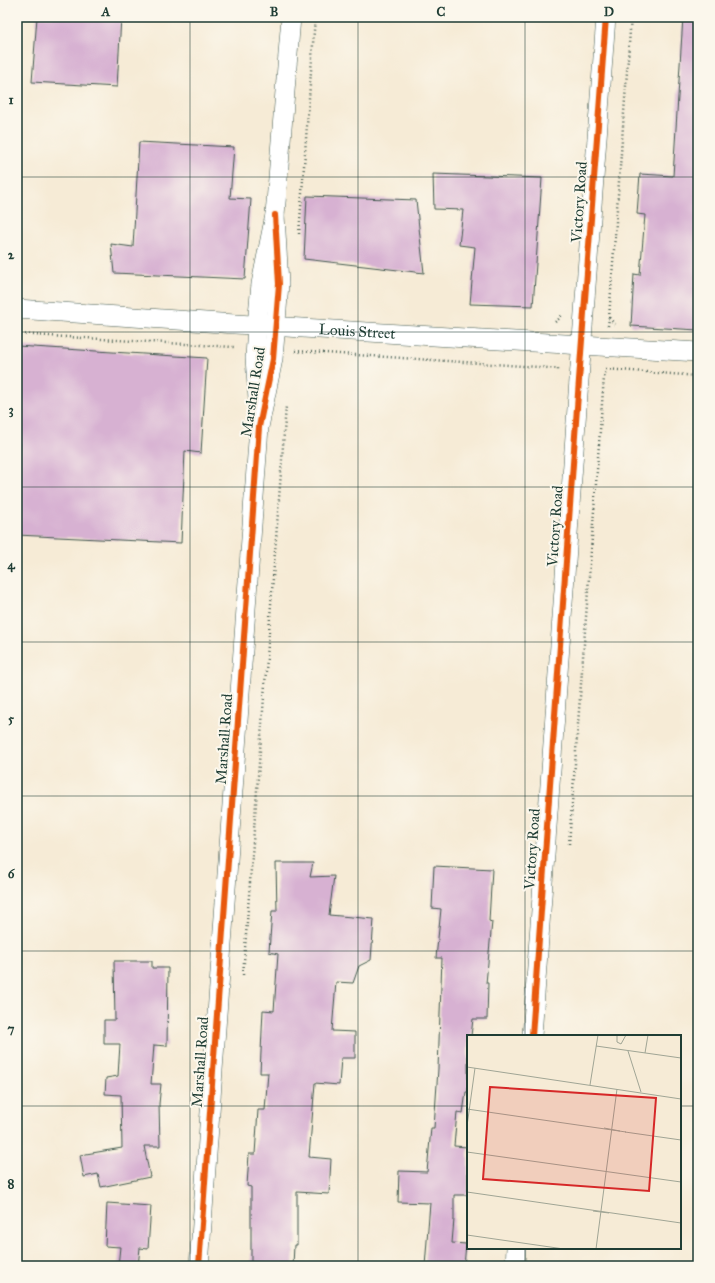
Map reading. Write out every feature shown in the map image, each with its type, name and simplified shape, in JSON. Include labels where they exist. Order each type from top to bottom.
[{"type":"street","name":"Marshall Road","points":[[199,1266],[259,427],[273,359],[266,326],[279,284],[275,216],[291,17]]},
{"type":"street","name":"Victory Road","points":[[532,1035],[606,17]]},
{"type":"street","name":"Louis Street","points":[[17,309],[266,326],[698,352]]},
{"type":"street","points":[[515,1266],[516,1249]]},
{"type":"path","points":[[298,236],[315,17]]},
{"type":"path","points":[[609,318],[631,17]]},
{"type":"path","points":[[552,325],[560,318],[565,309]]},
{"type":"path","points":[[17,334],[234,347]]},
{"type":"path","points":[[568,845],[603,382],[606,370]]},
{"type":"path","points":[[242,981],[286,403]]},
{"type":"building","points":[[37,17],[121,17],[117,87],[32,82]]},
{"type":"building","points":[[683,17],[698,17],[698,330],[631,326],[634,274],[640,275],[645,215],[637,214],[640,174],[673,176]]},
{"type":"building","points":[[139,142],[234,147],[230,198],[251,199],[245,279],[114,273],[111,244],[133,247]]},
{"type":"building","points":[[433,174],[542,178],[533,306],[470,304],[475,247],[459,245],[463,210],[434,209]]},
{"type":"building","points":[[307,196],[416,200],[424,273],[304,259]]},
{"type":"building","points":[[17,346],[207,358],[201,453],[185,451],[181,543],[17,535],[20,443],[17,443]]},
{"type":"building","points":[[276,863],[313,863],[310,877],[334,876],[329,915],[374,919],[371,960],[359,966],[353,983],[336,982],[332,1031],[355,1032],[355,1058],[341,1058],[339,1085],[315,1083],[309,1157],[331,1159],[329,1194],[297,1192],[297,1245],[294,1245],[293,1266],[251,1266],[251,1187],[247,1186],[249,1154],[255,1154],[258,1110],[265,1110],[268,1073],[260,1073],[263,1010],[274,1011],[278,954],[269,952],[272,911],[277,911]]},
{"type":"building","points":[[434,866],[492,869],[489,921],[492,922],[486,983],[488,983],[487,1019],[473,1019],[471,1035],[467,1035],[467,1092],[463,1113],[457,1112],[454,1146],[467,1147],[467,1195],[454,1195],[452,1243],[466,1244],[464,1266],[425,1266],[430,1203],[398,1202],[399,1171],[427,1172],[431,1128],[434,1128],[438,1069],[442,958],[436,958],[441,909],[432,908]]},
{"type":"building","points":[[114,961],[152,961],[152,968],[168,968],[167,1046],[154,1045],[151,1084],[161,1084],[159,1104],[160,1146],[144,1146],[150,1177],[101,1187],[98,1174],[84,1177],[80,1155],[122,1148],[121,1095],[105,1094],[106,1078],[118,1076],[120,1044],[104,1044],[104,1020],[115,1020]]},
{"type":"building","points":[[107,1203],[151,1206],[148,1249],[140,1248],[138,1266],[118,1266],[120,1247],[105,1246]]},
{"type":"cycle path","points":[[532,1035],[606,17]]},
{"type":"cycle path","points":[[199,1266],[259,427],[273,359],[279,284],[275,215]]}]
